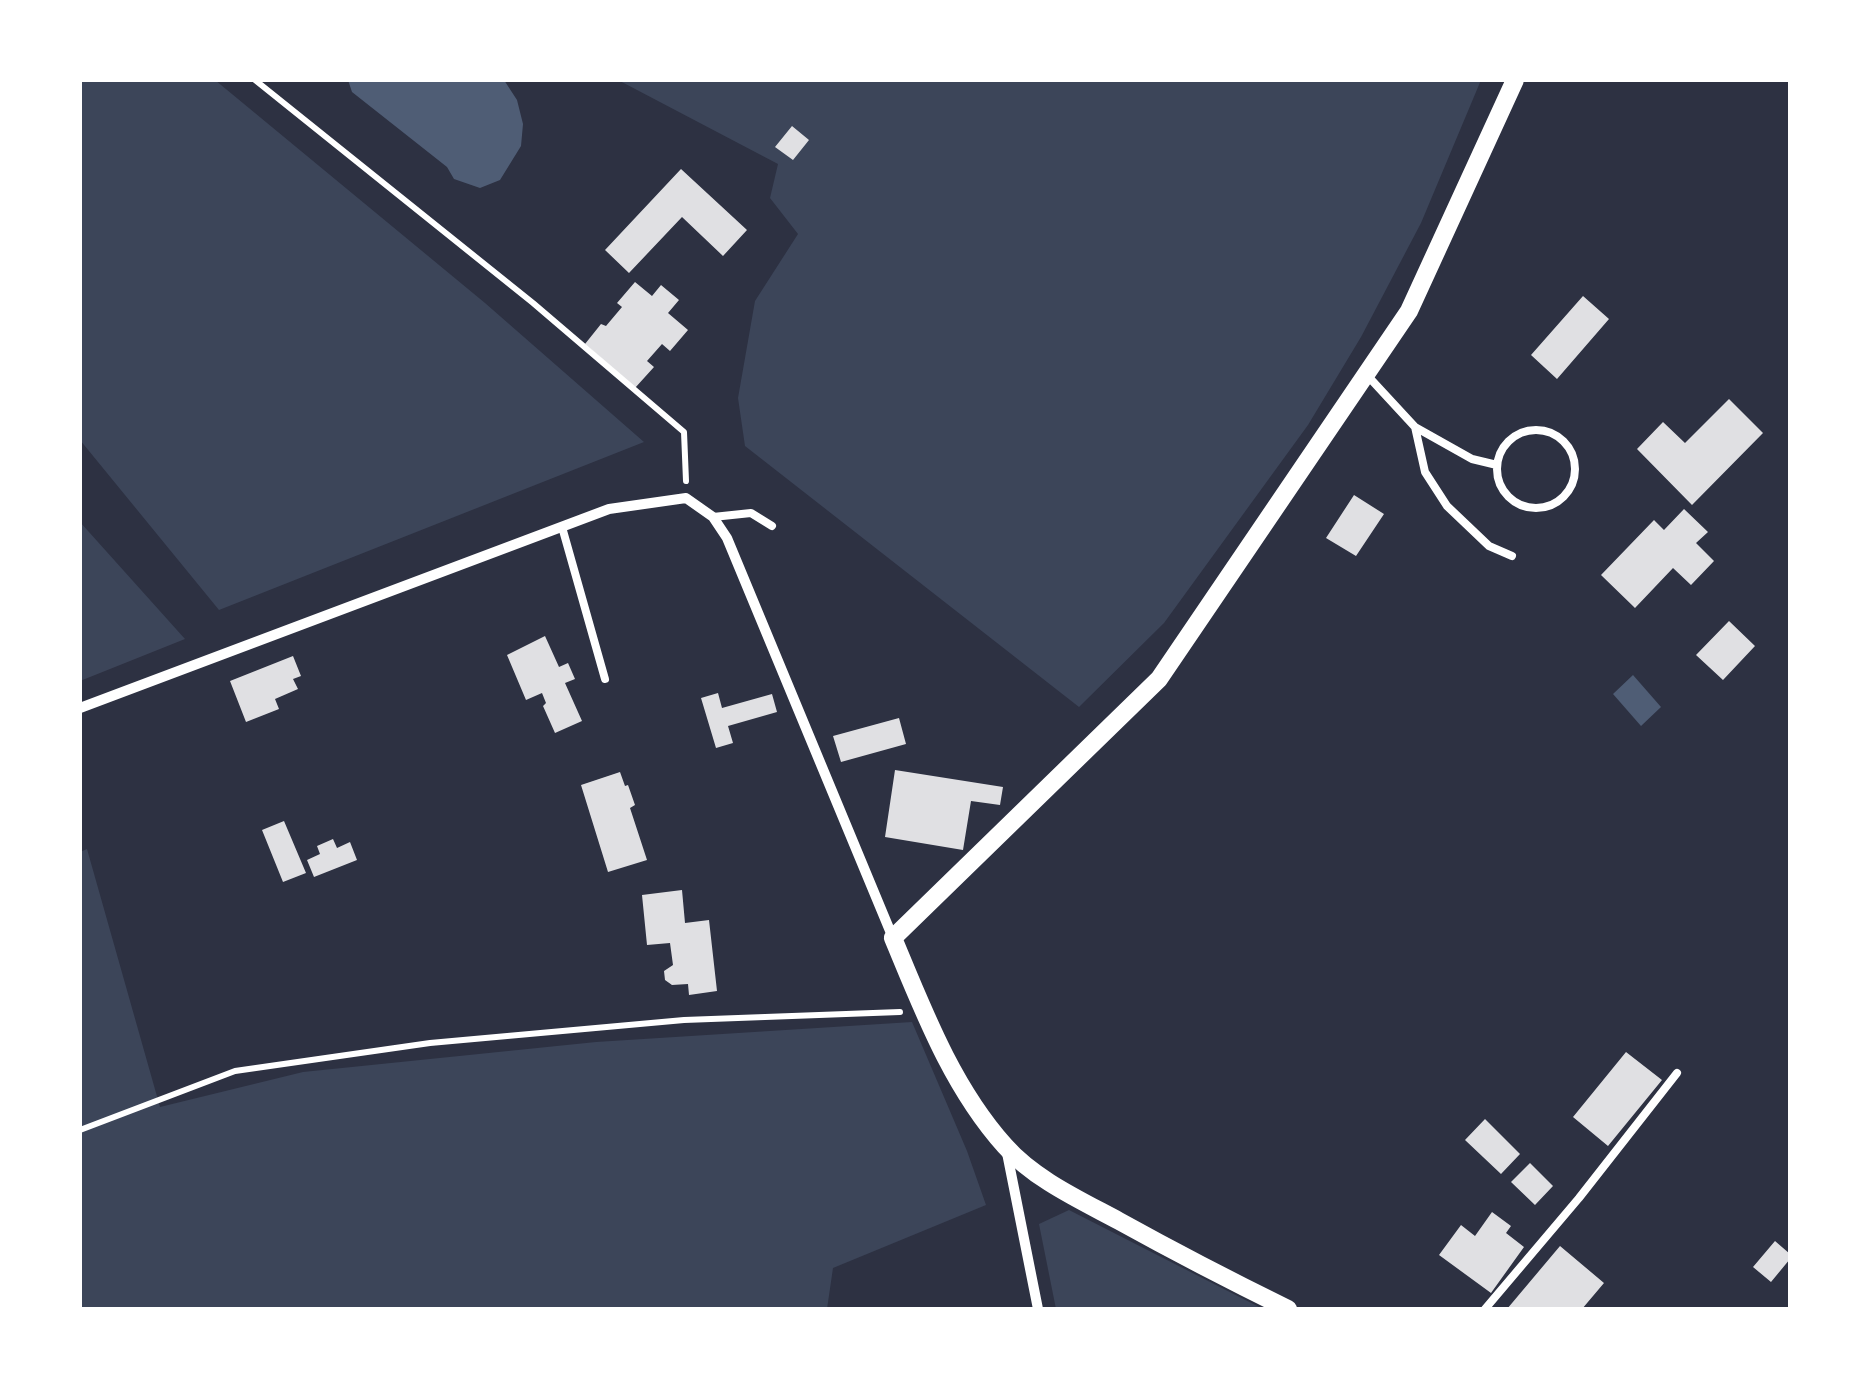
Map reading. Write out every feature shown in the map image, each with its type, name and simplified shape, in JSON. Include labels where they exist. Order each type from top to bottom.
[{"type":"street","points":[[893,938],[1159,679],[1408,311],[1515,80]]},
{"type":"street","points":[[80,708],[609,509],[686,498],[714,517],[727,538],[924,1012],[961,1086],[1006,1148],[1053,1186],[1288,1309]]},
{"type":"street","points":[[1006,1148],[1038,1309]]},
{"type":"lane","points":[[1366,374],[1415,427],[1472,459],[1497,465]]},
{"type":"lane","points":[[1415,427],[1425,472],[1447,506],[1489,546],[1512,556]]},
{"type":"lane","points":[[1543,430],[1565,443],[1572,454],[1574,480],[1560,501],[1548,507],[1523,506],[1503,490],[1497,465],[1500,453],[1518,434],[1543,430]]},
{"type":"lane","points":[[714,517],[751,513],[772,526]]},
{"type":"lane","points":[[562,527],[605,679]]},
{"type":"lane","points":[[1485,1309],[1677,1074]]},
{"type":"path","points":[[254,80],[534,304],[684,432],[686,498]]},
{"type":"path","points":[[80,1130],[235,1071],[391,1048],[684,1020],[924,1012]]},
{"type":"shaded area","points":[[80,80],[215,80],[485,303],[644,442],[219,610],[80,440]]},
{"type":"shaded area","points":[[348,80],[504,80],[517,100],[523,124],[521,146],[500,180],[480,188],[454,179],[447,167],[352,92]]},
{"type":"shaded area","points":[[618,80],[1481,80],[1421,223],[1361,337],[1308,425],[1164,623],[1079,707],[745,446],[738,398],[755,301],[798,234],[770,198],[778,164]]},
{"type":"shaded area","points":[[80,522],[185,639],[80,681]]},
{"type":"shaded area","points":[[1633,675],[1661,707],[1641,726],[1613,694]]},
{"type":"shaded area","points":[[87,849],[160,1107],[303,1072],[596,1042],[912,1022],[986,1205],[833,1268],[827,1309],[80,1309],[80,852]]},
{"type":"shaded area","points":[[1069,1210],[1263,1309],[1056,1309],[1039,1224]]},
{"type":"building","points":[[792,126],[809,140],[793,160],[775,147]]},
{"type":"building","points":[[681,169],[747,230],[723,256],[682,217],[629,273],[605,250]]},
{"type":"building","points":[[635,282],[652,296],[661,285],[679,300],[668,313],[688,330],[670,351],[662,344],[647,361],[654,367],[635,388],[585,344],[622,307],[617,303]]},
{"type":"building","points":[[1583,296],[1609,319],[1557,379],[1531,355]]},
{"type":"building","points":[[1729,399],[1763,433],[1692,505],[1637,449],[1663,422],[1685,443]]},
{"type":"building","points":[[1354,495],[1384,514],[1356,556],[1326,538]]},
{"type":"building","points":[[1684,509],[1708,532],[1696,543],[1714,561],[1691,585],[1673,568],[1635,608],[1601,575],[1654,520],[1664,530]]},
{"type":"building","points":[[1729,621],[1755,646],[1723,680],[1696,655]]},
{"type":"building","points":[[545,636],[559,667],[568,663],[575,679],[565,683],[582,721],[555,733],[543,706],[546,703],[542,693],[526,700],[507,655]]},
{"type":"building","points":[[293,656],[301,676],[293,679],[298,689],[275,699],[279,709],[246,722],[230,681]]},
{"type":"building","points":[[718,693],[722,708],[772,694],[777,712],[728,726],[733,743],[716,748],[701,698]]},
{"type":"building","points":[[899,718],[906,744],[841,762],[833,736]]},
{"type":"building","points":[[895,770],[1003,787],[1000,805],[971,801],[963,850],[885,837]]},
{"type":"building","points":[[620,772],[635,805],[630,808],[647,860],[608,872],[581,785]]},
{"type":"building","points":[[284,821],[306,873],[283,882],[262,830]]},
{"type":"building","points":[[333,839],[337,848],[350,842],[357,860],[314,877],[307,860],[320,854],[317,846]]},
{"type":"building","points":[[682,890],[685,923],[709,920],[717,991],[689,995],[688,984],[672,985],[665,980],[664,971],[673,965],[670,943],[647,945],[642,895]]},
{"type":"building","points":[[1626,1052],[1662,1080],[1608,1146],[1573,1117]]},
{"type":"building","points":[[1485,1119],[1520,1154],[1501,1174],[1465,1140]]},
{"type":"building","points":[[1530,1163],[1553,1186],[1535,1205],[1511,1182]]},
{"type":"building","points":[[1492,1212],[1511,1226],[1506,1233],[1524,1247],[1491,1293],[1439,1255],[1461,1225],[1475,1236]]},
{"type":"building","points":[[1775,1241],[1790,1254],[1790,1259],[1771,1282],[1753,1267]]},
{"type":"building","points":[[1560,1246],[1604,1283],[1582,1309],[1507,1309]]}]
